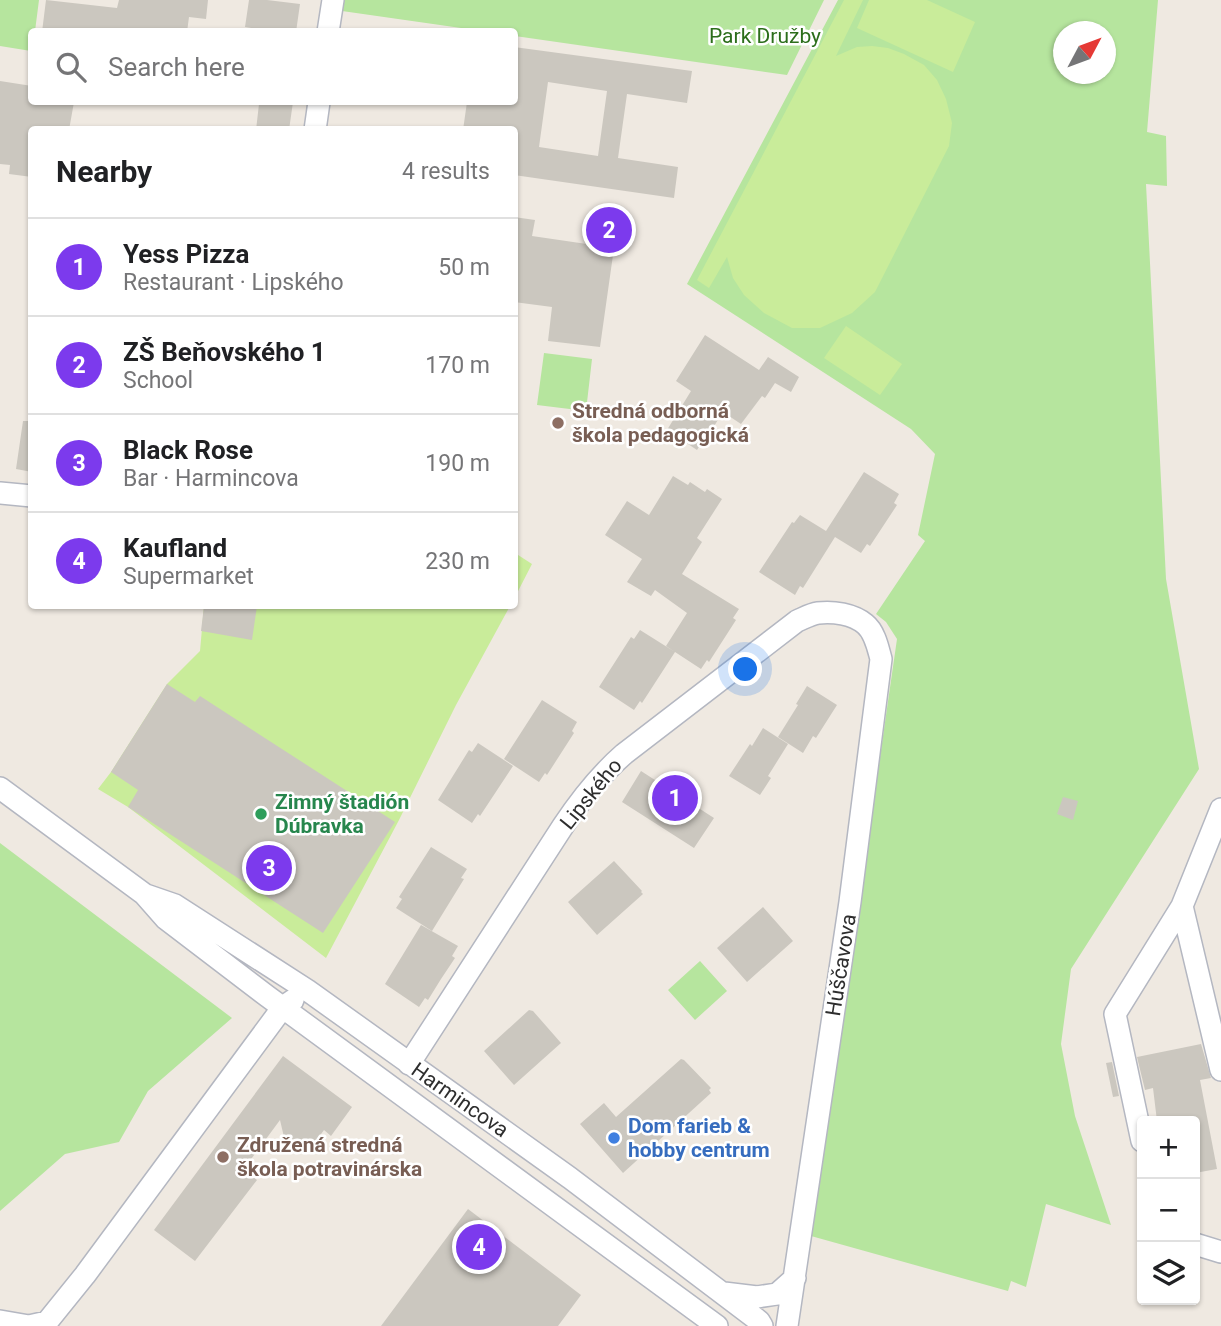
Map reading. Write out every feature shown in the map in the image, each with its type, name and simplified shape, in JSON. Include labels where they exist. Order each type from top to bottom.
[{"type":"street","points":[[329,28],[333,0]]},
{"type":"street","points":[[316,126],[319,105]]},
{"type":"street","points":[[0,493],[28,496]]},
{"type":"street","name":"Lipského","points":[[409,1064],[574,810],[609,767],[797,621],[815,613],[850,616]]},
{"type":"street","name":"Húščavova","points":[[787,1326],[850,902],[881,659],[877,643],[866,625],[850,616]]},
{"type":"street","name":"Harmincova","points":[[0,789],[144,894],[166,919],[283,1007],[717,1326]]},
{"type":"street","points":[[1137,1117],[1115,1014],[1182,906],[1221,809]]},
{"type":"street","name":"Harmincova","points":[[144,894],[175,905],[307,990],[570,1178],[759,1321],[762,1326]]},
{"type":"street","points":[[1182,906],[1221,1070]]},
{"type":"street","points":[[0,1321],[30,1326],[47,1324],[283,1007],[307,990]]},
{"type":"street","points":[[1200,1246],[1221,1252]]},
{"type":"street","points":[[722,1293],[757,1297],[777,1294],[795,1278]]},
{"type":"green space","points":[[0,0],[39,0],[35,28],[28,28],[28,51],[0,46]]},
{"type":"green space","name":"Park Družby","points":[[344,0],[824,0],[787,75],[518,36],[518,28],[461,28],[342,11]]},
{"type":"green space","points":[[838,0],[1158,0],[1147,132],[1166,136],[1167,186],[1146,184],[1166,579],[1199,769],[1071,969],[1061,1044],[1075,1116],[1111,1225],[1046,1204],[1026,1287],[1011,1281],[1008,1291],[811,1236],[897,639],[886,622],[876,614],[925,541],[918,535],[935,454],[911,429],[687,284]]},
{"type":"green space","points":[[844,0],[863,0],[836,56],[857,47],[872,46],[888,48],[924,65],[937,80],[946,99],[952,123],[949,146],[875,292],[852,313],[820,328],[792,328],[764,313],[744,295],[733,278],[727,257],[709,288],[697,280]]},
{"type":"green space","points":[[869,0],[927,0],[975,22],[953,72],[857,28]]},
{"type":"green space","points":[[846,326],[902,364],[880,395],[824,358]]},
{"type":"green space","points":[[544,353],[592,359],[586,411],[537,405]]},
{"type":"green space","points":[[518,555],[532,564],[518,591]]},
{"type":"green space","points":[[204,609],[508,609],[326,958],[128,807],[98,789],[167,684],[200,651]]},
{"type":"green space","points":[[0,843],[232,1018],[148,1091],[119,1142],[65,1154],[0,1211]]},
{"type":"green space","points":[[700,961],[727,991],[695,1020],[668,990]]},
{"type":"building","points":[[46,0],[117,8],[119,0],[208,0],[206,19],[189,17],[188,28],[42,28]]},
{"type":"building","points":[[249,0],[300,4],[297,28],[245,27]]},
{"type":"building","points":[[518,48],[692,71],[687,103],[627,94],[618,158],[678,167],[674,198],[518,176],[518,126],[464,126],[467,105],[518,105]],"holes":[[[548,82],[607,91],[598,156],[539,147]]]},
{"type":"building","points":[[0,81],[28,85],[28,105],[73,105],[70,126],[28,126],[28,176],[9,174],[10,165],[0,164]]},
{"type":"building","points":[[259,105],[293,105],[290,126],[256,126]]},
{"type":"building","points":[[518,218],[535,220],[532,236],[614,248],[600,347],[548,341],[552,307],[518,303]]},
{"type":"building","points":[[705,335],[759,370],[768,357],[799,377],[791,392],[775,383],[741,424],[723,412],[697,450],[667,430],[691,391],[676,381]]},
{"type":"building","points":[[23,421],[28,421],[28,471],[16,469]]},
{"type":"building","points":[[864,472],[899,494],[894,503],[897,505],[870,546],[867,544],[861,553],[835,537],[803,588],[800,586],[795,595],[759,572],[792,522],[800,515],[826,531]]},
{"type":"building","points":[[673,476],[688,485],[690,482],[705,492],[707,489],[722,499],[697,538],[702,542],[682,574],[739,609],[733,618],[736,620],[709,662],[707,660],[701,669],[666,646],[687,613],[655,590],[651,596],[627,582],[642,559],[605,535],[627,501],[649,515]]},
{"type":"building","points":[[204,609],[257,609],[252,640],[201,631]]},
{"type":"building","points":[[640,630],[675,652],[642,703],[640,701],[634,710],[599,687],[631,637],[634,639]]},
{"type":"building","name":"Zimný štadión Dúbravka","points":[[167,684],[195,702],[200,696],[395,822],[323,933],[128,807],[138,790],[111,772]]},
{"type":"building","points":[[807,686],[837,705],[803,753],[778,737]]},
{"type":"building","points":[[542,700],[577,722],[572,731],[574,733],[547,775],[545,773],[539,782],[504,759]]},
{"type":"building","points":[[763,728],[788,744],[768,776],[771,778],[760,795],[729,776]]},
{"type":"building","points":[[478,743],[513,766],[480,816],[478,814],[472,823],[438,800],[469,750],[472,752]]},
{"type":"building","points":[[641,771],[714,818],[694,848],[622,802]]},
{"type":"building","points":[[1063,797],[1078,801],[1073,820],[1057,814]]},
{"type":"building","points":[[431,847],[467,869],[461,878],[464,879],[432,931],[396,908],[402,899],[399,897]]},
{"type":"building","points":[[614,861],[643,894],[597,935],[568,902]]},
{"type":"building","points":[[763,907],[793,941],[747,982],[717,948]]},
{"type":"building","points":[[421,925],[458,946],[452,956],[455,958],[428,1000],[425,998],[419,1007],[385,984]]},
{"type":"building","points":[[529,1010],[533,1011],[561,1043],[514,1085],[484,1051]]},
{"type":"building","points":[[1201,1044],[1211,1078],[1200,1080],[1217,1169],[1200,1172],[1200,1116],[1156,1116],[1153,1088],[1145,1090],[1137,1057]]},
{"type":"building","points":[[283,1056],[352,1107],[331,1136],[324,1130],[310,1149],[287,1150],[280,1120],[243,1170],[257,1180],[195,1261],[154,1230]]},
{"type":"building","points":[[681,1059],[711,1088],[711,1093],[623,1173],[580,1124],[604,1103],[616,1117]]},
{"type":"building","points":[[1112,1062],[1119,1096],[1113,1097],[1106,1063]]},
{"type":"building","points":[[468,1209],[581,1295],[558,1326],[381,1326]]},
{"type":"place","name":"ZŠ Beňovského 1","points":[[609,230]]},
{"type":"place","name":"Stredná odborná škola pedagogická","points":[[558,423]]},
{"type":"place","name":"Yess Pizza","points":[[675,798]]},
{"type":"place","name":"Zimný štadión Dúbravka","points":[[261,814]]},
{"type":"place","name":"Black Rose","points":[[269,868]]},
{"type":"place","name":"Dom farieb & hobby centrum","points":[[614,1138]]},
{"type":"place","name":"Združená stredná škola potravinárska","points":[[223,1157]]},
{"type":"place","name":"Kaufland","points":[[479,1247]]}]
